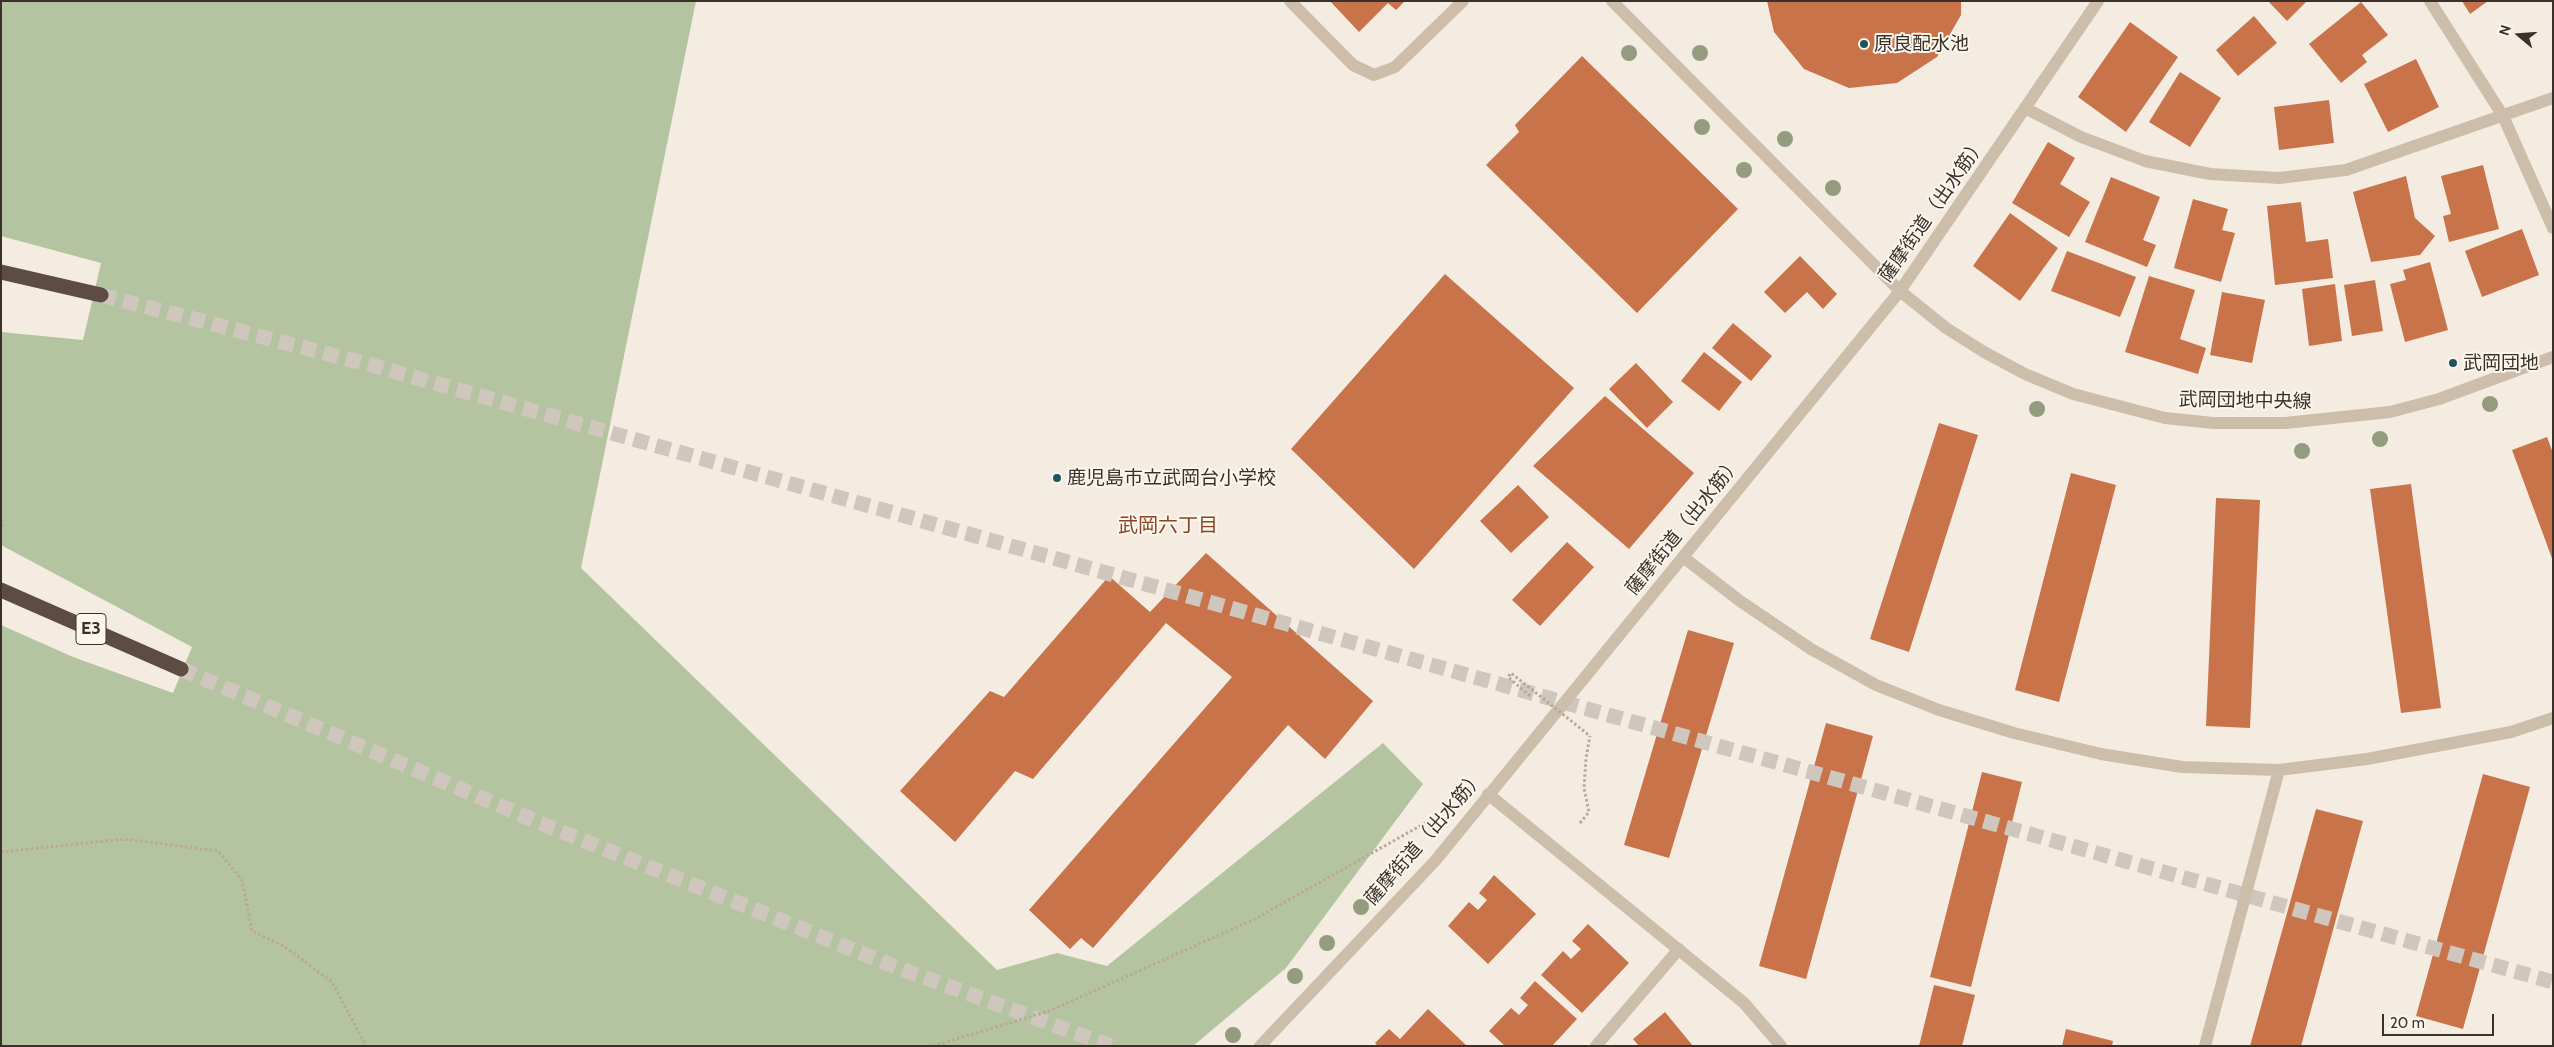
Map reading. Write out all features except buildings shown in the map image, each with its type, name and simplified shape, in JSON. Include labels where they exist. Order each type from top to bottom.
[{"type":"highway","points":[[1,272],[101,295]]},
{"type":"highway","name":"E3","points":[[1,590],[181,669]]},
{"type":"street","points":[[1290,1],[1354,66],[1374,75],[1395,67],[1463,1]]},
{"type":"street","name":"武岡団地中央線","points":[[1612,1],[1900,291],[1946,328],[1984,352],[2026,374],[2073,394],[2128,410],[2165,418],[2213,423],[2285,423],[2390,412],[2439,399],[2553,357]]},
{"type":"street","name":"薩摩街道（出水筋）","points":[[1260,1046],[1435,861],[1900,291],[2098,1]]},
{"type":"street","points":[[2430,1],[2504,116],[2553,228]]},
{"type":"street","points":[[2025,108],[2081,137],[2145,161],[2210,174],[2279,178],[2346,170],[2553,98]]},
{"type":"street","points":[[1683,557],[1740,601],[1811,649],[1876,685],[1939,710],[2014,733],[2101,754],[2182,767],[2279,770],[2367,760],[2511,732],[2553,718]]},
{"type":"street","points":[[2205,1046],[2279,770]]},
{"type":"street","points":[[1488,794],[1744,1002],[1781,1046]]},
{"type":"street","points":[[1596,1046],[1679,949]]},
{"type":"path","points":[[1,520],[3,522],[1,529]]},
{"type":"path","points":[[1530,696],[1508,677],[1511,673],[1590,736],[1584,788],[1589,812],[1580,823]]},
{"type":"path","points":[[933,1046],[1049,1012],[1235,928],[1428,822]]},
{"type":"path","points":[[1,852],[124,839],[218,851],[242,880],[252,932],[284,946],[332,982],[366,1046]]},
{"type":"green space","points":[[1,1],[696,1],[581,568],[997,970],[1057,953],[1107,966],[1383,743],[1423,784],[1286,968],[1193,1046],[1,1046],[1,625],[73,657],[173,693],[192,647],[1,545],[1,332],[83,340],[101,263],[1,236]]},
{"type":"tunnel","points":[[101,295],[371,365],[2553,982]]},
{"type":"tunnel","points":[[181,669],[533,820],[896,967],[1111,1046]]},
{"type":"place","name":"原良配水池","points":[[1864,44]]},
{"type":"place","name":"武岡団地","points":[[2453,363]]},
{"type":"place","name":"鹿児島市立武岡台小学校","points":[[1057,478]]},
{"type":"district","name":"武岡六丁目","points":[[1168,526]]}]
